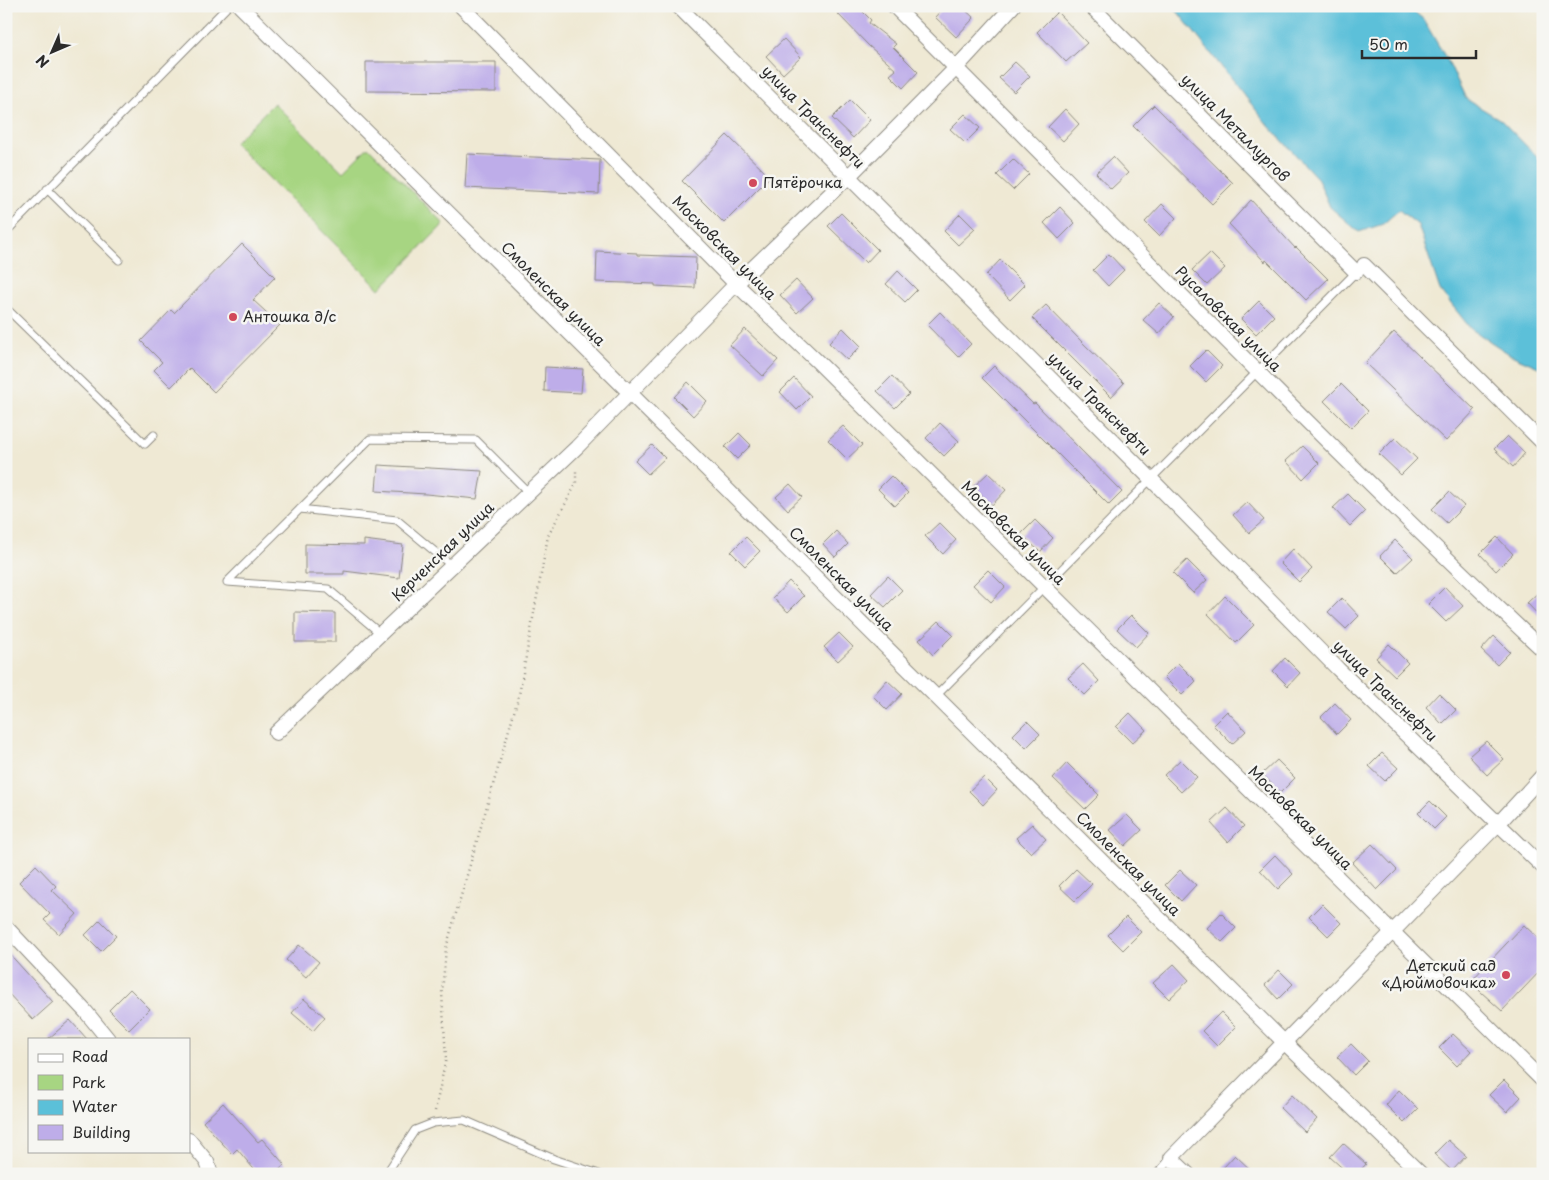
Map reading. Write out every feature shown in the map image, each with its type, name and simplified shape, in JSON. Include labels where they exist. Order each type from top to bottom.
[{"type":"street","name":"Смоленская улица","points":[[240,6],[1284,1042],[1420,1174]]},
{"type":"street","name":"Московская улица","points":[[461,6],[736,284],[817,361],[1543,1080]]},
{"type":"street","name":"улица Транснефти","points":[[678,6],[1338,668],[1543,867]]},
{"type":"street","name":"Русаловская улица","points":[[894,6],[1258,372],[1543,650]]},
{"type":"street","name":"Керченская улица","points":[[276,733],[631,394],[736,284],[849,176],[956,68],[1013,6]]},
{"type":"street","name":"улица Металлургов","points":[[1091,6],[1543,443]]},
{"type":"street","points":[[1188,1174],[1172,1158],[1498,824],[1543,775]]},
{"type":"street","points":[[6,927],[86,1012],[107,1038]]},
{"type":"street","points":[[190,1141],[207,1162],[212,1174]]},
{"type":"lane","points":[[6,232],[228,6]]},
{"type":"lane","points":[[47,189],[118,260]]},
{"type":"lane","points":[[936,696],[1360,268]]},
{"type":"lane","points":[[6,308],[145,444],[154,435]]},
{"type":"lane","points":[[381,634],[328,590],[227,582],[370,439],[476,440],[529,493]]},
{"type":"lane","points":[[300,509],[397,520],[452,566]]},
{"type":"lane","points":[[386,1174],[415,1130],[433,1123],[464,1120],[554,1159],[600,1174]]},
{"type":"lane","points":[[1157,1174],[1172,1158]]},
{"type":"path","points":[[433,1123],[446,1058],[442,993],[446,948],[519,695],[548,536],[576,484],[577,447]]},
{"type":"green space","points":[[274,103],[343,172],[368,147],[444,224],[380,289],[234,143]]},
{"type":"water","points":[[1173,6],[1407,6],[1423,19],[1450,65],[1466,99],[1501,120],[1543,163],[1543,369],[1511,355],[1471,329],[1440,290],[1418,225],[1399,210],[1383,224],[1359,232],[1330,207],[1318,179],[1268,125]]},
{"type":"building","points":[[844,6],[857,6],[871,20],[869,23],[896,44],[893,47],[918,72],[903,88],[890,75],[896,70],[837,13]]},
{"type":"building","points":[[945,6],[961,6],[974,18],[956,37],[935,17]]},
{"type":"building","points":[[1057,12],[1087,43],[1066,62],[1037,32]]},
{"type":"building","points":[[784,39],[801,57],[783,74],[766,56]]},
{"type":"building","points":[[366,62],[496,62],[496,92],[366,91]]},
{"type":"building","points":[[1015,62],[1030,76],[1014,92],[999,78]]},
{"type":"building","points":[[850,100],[870,120],[853,138],[832,118]]},
{"type":"building","points":[[1154,105],[1233,183],[1212,204],[1133,126]]},
{"type":"building","points":[[1065,109],[1079,124],[1063,141],[1048,127]]},
{"type":"building","points":[[965,114],[980,128],[965,143],[950,129]]},
{"type":"building","points":[[727,135],[770,177],[724,223],[682,181]]},
{"type":"building","points":[[467,154],[600,160],[599,194],[465,188]]},
{"type":"building","points":[[1113,157],[1128,173],[1111,189],[1096,173]]},
{"type":"building","points":[[1013,159],[1029,174],[1013,190],[997,175]]},
{"type":"building","points":[[1251,200],[1295,248],[1328,279],[1306,300],[1266,260],[1265,262],[1229,224]]},
{"type":"building","points":[[1162,204],[1176,218],[1159,236],[1145,222]]},
{"type":"building","points":[[1060,207],[1075,223],[1059,239],[1044,223]]},
{"type":"building","points":[[841,213],[878,250],[866,263],[828,226]]},
{"type":"building","points":[[960,214],[975,229],[958,245],[944,231]]},
{"type":"building","name":"Антошка д/с","points":[[242,244],[275,277],[253,300],[280,325],[214,392],[190,368],[171,387],[154,370],[162,362],[141,341],[171,310],[174,313]]},
{"type":"building","points":[[597,251],[637,253],[637,255],[696,257],[695,288],[655,286],[655,284],[596,282]]},
{"type":"building","points":[[1210,253],[1225,268],[1207,285],[1192,270]]},
{"type":"building","points":[[1109,254],[1124,270],[1108,286],[1093,270]]},
{"type":"building","points":[[1000,260],[1025,285],[1010,300],[986,275]]},
{"type":"building","points":[[898,271],[917,290],[905,302],[886,284]]},
{"type":"building","points":[[796,280],[813,298],[797,313],[780,295]]},
{"type":"building","points":[[1259,301],[1274,316],[1256,334],[1241,319]]},
{"type":"building","points":[[1159,303],[1174,317],[1159,334],[1143,320]]},
{"type":"building","points":[[1046,305],[1124,383],[1111,397],[1032,318]]},
{"type":"building","points":[[940,312],[971,344],[958,357],[927,325]]},
{"type":"building","points":[[843,328],[861,346],[847,360],[829,343]]},
{"type":"building","points":[[745,329],[778,360],[763,376],[730,345]]},
{"type":"building","points":[[1394,332],[1475,410],[1446,441],[1365,363]]},
{"type":"building","points":[[1206,350],[1222,366],[1206,382],[1190,366]]},
{"type":"building","points":[[994,366],[1033,404],[1035,403],[1122,492],[1109,505],[982,378]]},
{"type":"building","points":[[545,367],[583,369],[581,393],[544,391]]},
{"type":"building","points":[[892,376],[909,394],[895,408],[877,391]]},
{"type":"building","points":[[794,378],[811,396],[797,410],[780,392]]},
{"type":"building","points":[[688,382],[707,401],[693,416],[674,397]]},
{"type":"building","points":[[1341,384],[1368,411],[1351,428],[1324,401]]},
{"type":"building","points":[[940,423],[959,441],[944,456],[926,438]]},
{"type":"building","points":[[843,426],[862,445],[847,459],[828,440]]},
{"type":"building","points":[[739,433],[751,445],[737,459],[725,447]]},
{"type":"building","points":[[1507,436],[1525,453],[1513,467],[1494,449]]},
{"type":"building","points":[[1395,438],[1417,459],[1401,475],[1379,454]]},
{"type":"building","points":[[652,445],[665,458],[648,474],[635,461]]},
{"type":"building","points":[[1302,446],[1319,463],[1303,479],[1286,461]]},
{"type":"building","points":[[378,465],[482,471],[477,499],[376,491]]},
{"type":"building","points":[[988,473],[1006,490],[992,505],[973,487]]},
{"type":"building","points":[[891,476],[908,493],[895,506],[878,489]]},
{"type":"building","points":[[790,484],[802,497],[788,510],[776,497]]},
{"type":"building","points":[[1449,492],[1464,506],[1447,523],[1432,509]]},
{"type":"building","points":[[1348,494],[1365,511],[1350,526],[1333,508]]},
{"type":"building","points":[[1247,502],[1264,520],[1249,533],[1233,515]]},
{"type":"building","points":[[1035,520],[1053,538],[1040,552],[1021,534]]},
{"type":"building","points":[[939,523],[956,540],[943,554],[925,536]]},
{"type":"building","points":[[836,531],[848,544],[835,557],[823,544]]},
{"type":"building","points":[[746,537],[760,551],[745,566],[731,552]]},
{"type":"building","points":[[1497,537],[1513,554],[1496,571],[1480,554]]},
{"type":"building","points":[[364,540],[403,545],[399,578],[344,571],[344,574],[305,574],[305,544],[364,545]]},
{"type":"building","points":[[1395,540],[1413,558],[1397,573],[1380,556]]},
{"type":"building","points":[[1293,549],[1312,569],[1299,582],[1280,563]]},
{"type":"building","points":[[1187,560],[1207,580],[1193,593],[1173,573]]},
{"type":"building","points":[[988,570],[1005,587],[991,602],[973,585]]},
{"type":"building","points":[[888,576],[902,590],[885,607],[871,594]]},
{"type":"building","points":[[789,581],[804,596],[788,612],[773,598]]},
{"type":"building","points":[[1445,587],[1463,606],[1446,622],[1428,604]]},
{"type":"building","points":[[1543,588],[1543,620],[1527,603]]},
{"type":"building","points":[[1225,596],[1254,625],[1236,643],[1208,614]]},
{"type":"building","points":[[1342,598],[1359,616],[1346,629],[1328,612]]},
{"type":"building","points":[[295,612],[335,613],[335,642],[295,642]]},
{"type":"building","points":[[1131,615],[1149,633],[1136,647],[1117,629]]},
{"type":"building","points":[[939,621],[953,635],[933,655],[919,640]]},
{"type":"building","points":[[839,633],[853,647],[838,661],[824,647]]},
{"type":"building","points":[[1494,636],[1510,652],[1497,665],[1481,650]]},
{"type":"building","points":[[1389,644],[1408,663],[1395,676],[1376,658]]},
{"type":"building","points":[[1285,658],[1300,673],[1288,686],[1273,671]]},
{"type":"building","points":[[1178,663],[1196,681],[1182,695],[1164,677]]},
{"type":"building","points":[[1083,664],[1099,681],[1085,695],[1068,678]]},
{"type":"building","points":[[887,680],[902,694],[887,710],[873,696]]},
{"type":"building","points":[[1439,693],[1456,710],[1442,724],[1426,707]]},
{"type":"building","points":[[1335,703],[1351,720],[1337,734],[1321,717]]},
{"type":"building","points":[[1227,711],[1246,731],[1232,744],[1213,725]]},
{"type":"building","points":[[1130,713],[1146,730],[1132,743],[1116,727]]},
{"type":"building","points":[[1027,721],[1040,734],[1026,748],[1013,735]]},
{"type":"building","points":[[1486,741],[1504,759],[1487,775],[1469,756]]},
{"type":"building","points":[[1382,753],[1398,768],[1385,781],[1369,766]]},
{"type":"building","points":[[1180,760],[1197,777],[1181,792],[1164,775]]},
{"type":"building","points":[[1277,760],[1295,778],[1280,793],[1262,774]]},
{"type":"building","points":[[1067,763],[1099,795],[1085,809],[1053,778]]},
{"type":"building","points":[[984,777],[997,790],[983,805],[969,791]]},
{"type":"building","points":[[1430,801],[1446,817],[1434,829],[1418,813]]},
{"type":"building","points":[[1227,808],[1244,826],[1228,842],[1211,823]]},
{"type":"building","points":[[1127,815],[1142,830],[1125,846],[1110,830]]},
{"type":"building","points":[[1032,824],[1046,839],[1031,853],[1016,838]]},
{"type":"building","points":[[1372,844],[1397,870],[1377,890],[1352,863]]},
{"type":"building","points":[[1275,855],[1293,874],[1278,889],[1260,870]]},
{"type":"building","points":[[36,865],[56,886],[52,890],[77,914],[59,934],[44,920],[50,914],[19,882]]},
{"type":"building","points":[[1076,869],[1092,884],[1075,901],[1059,886]]},
{"type":"building","points":[[1180,870],[1196,885],[1181,901],[1165,885]]},
{"type":"building","points":[[1322,904],[1341,923],[1328,936],[1309,917]]},
{"type":"building","points":[[1221,913],[1236,928],[1222,942],[1207,928]]},
{"type":"building","points":[[1126,917],[1141,932],[1123,950],[1108,935]]},
{"type":"building","points":[[100,920],[116,936],[101,951],[85,935]]},
{"type":"building","name":"Детский сад «Дюймовочка»","points":[[1524,925],[1543,943],[1543,968],[1502,1011],[1470,982]]},
{"type":"building","points":[[299,945],[319,962],[306,977],[286,960]]},
{"type":"building","points":[[6,950],[53,1002],[33,1020],[6,991]]},
{"type":"building","points":[[1174,964],[1189,980],[1169,999],[1153,983]]},
{"type":"building","points":[[1279,970],[1293,984],[1278,999],[1265,985]]},
{"type":"building","points":[[130,989],[150,1009],[129,1030],[109,1010]]},
{"type":"building","points":[[304,999],[325,1017],[313,1031],[292,1013]]},
{"type":"building","points":[[1221,1012],[1236,1027],[1217,1046],[1202,1031]]},
{"type":"building","points":[[70,1020],[86,1038],[49,1038]]},
{"type":"building","points":[[1453,1034],[1471,1051],[1457,1066],[1439,1048]]},
{"type":"building","points":[[1351,1044],[1368,1061],[1354,1075],[1337,1057]]},
{"type":"building","points":[[1504,1080],[1521,1097],[1507,1112],[1489,1095]]},
{"type":"building","points":[[1399,1090],[1418,1109],[1404,1123],[1386,1105]]},
{"type":"building","points":[[1292,1095],[1317,1119],[1305,1132],[1280,1108]]},
{"type":"building","points":[[223,1103],[258,1142],[262,1139],[285,1165],[274,1174],[258,1174],[237,1149],[232,1154],[203,1122]]},
{"type":"building","points":[[1448,1140],[1466,1156],[1452,1171],[1434,1154]]},
{"type":"building","points":[[1343,1143],[1366,1164],[1357,1174],[1349,1174],[1330,1157]]},
{"type":"building","points":[[1235,1155],[1255,1174],[1229,1174],[1223,1168]]},
{"type":"place","name":"Пятёрочка","points":[[753,183]]},
{"type":"place","name":"Антошка д/с","points":[[233,317]]},
{"type":"place","name":"Детский сад «Дюймовочка»","points":[[1506,975]]}]
